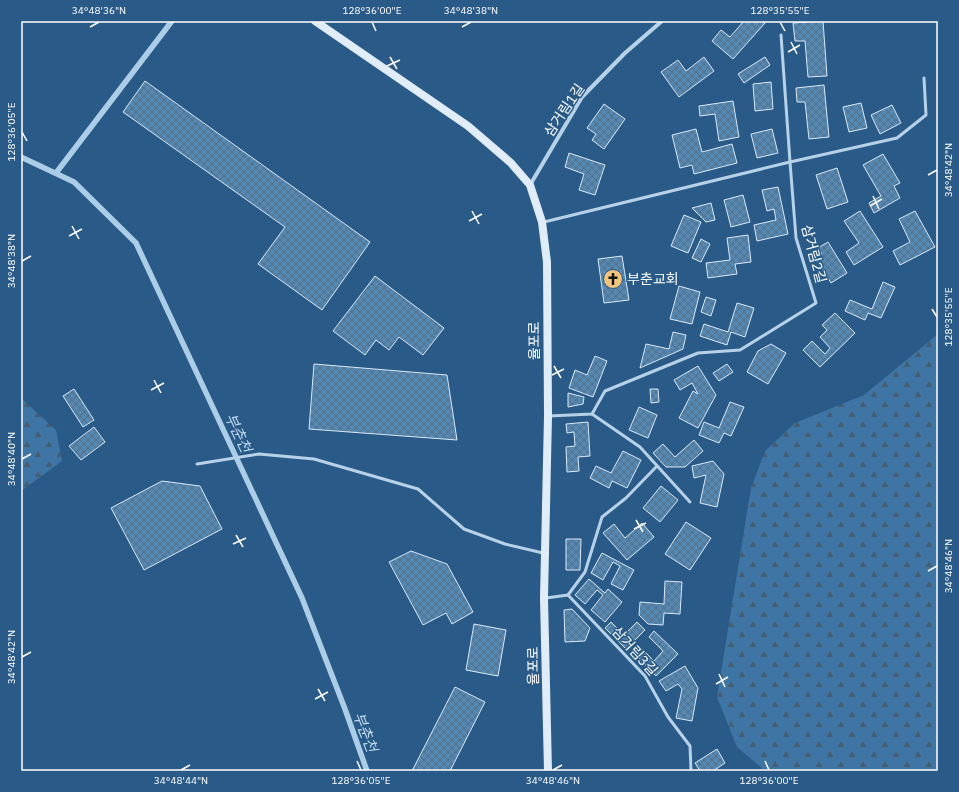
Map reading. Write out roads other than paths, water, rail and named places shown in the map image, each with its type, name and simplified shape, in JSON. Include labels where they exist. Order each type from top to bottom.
[{"type":"street","name":"율포로","points":[[315,21],[484,139],[511,163],[530,186],[542,222],[547,262],[548,416],[544,598],[548,771]]},
{"type":"street","name":"삼거림1길","points":[[530,186],[582,97],[624,53],[662,21]]},
{"type":"lane","points":[[781,35],[790,162]]},
{"type":"lane","points":[[542,222],[790,162],[897,138],[926,115],[924,78]]},
{"type":"lane","name":"삼거림2길","points":[[592,414],[605,391],[698,353],[740,350],[816,304],[796,238],[790,162]]},
{"type":"lane","points":[[548,416],[592,414],[640,447],[690,502]]},
{"type":"lane","points":[[197,464],[259,454],[314,459],[418,490],[464,529],[505,544],[545,553]]},
{"type":"lane","points":[[544,598],[568,595],[585,572],[602,517],[626,498],[656,466]]},
{"type":"lane","name":"삼거림3길","points":[[568,595],[646,676],[668,717],[690,746],[691,771]]},
{"type":"waterway","points":[[56,173],[172,21]]},
{"type":"waterway","name":"부춘천","points":[[21,157],[74,182],[136,243],[302,598],[345,709],[367,771]]},
{"type":"place","name":"부춘교회","points":[[613,279]]}]
